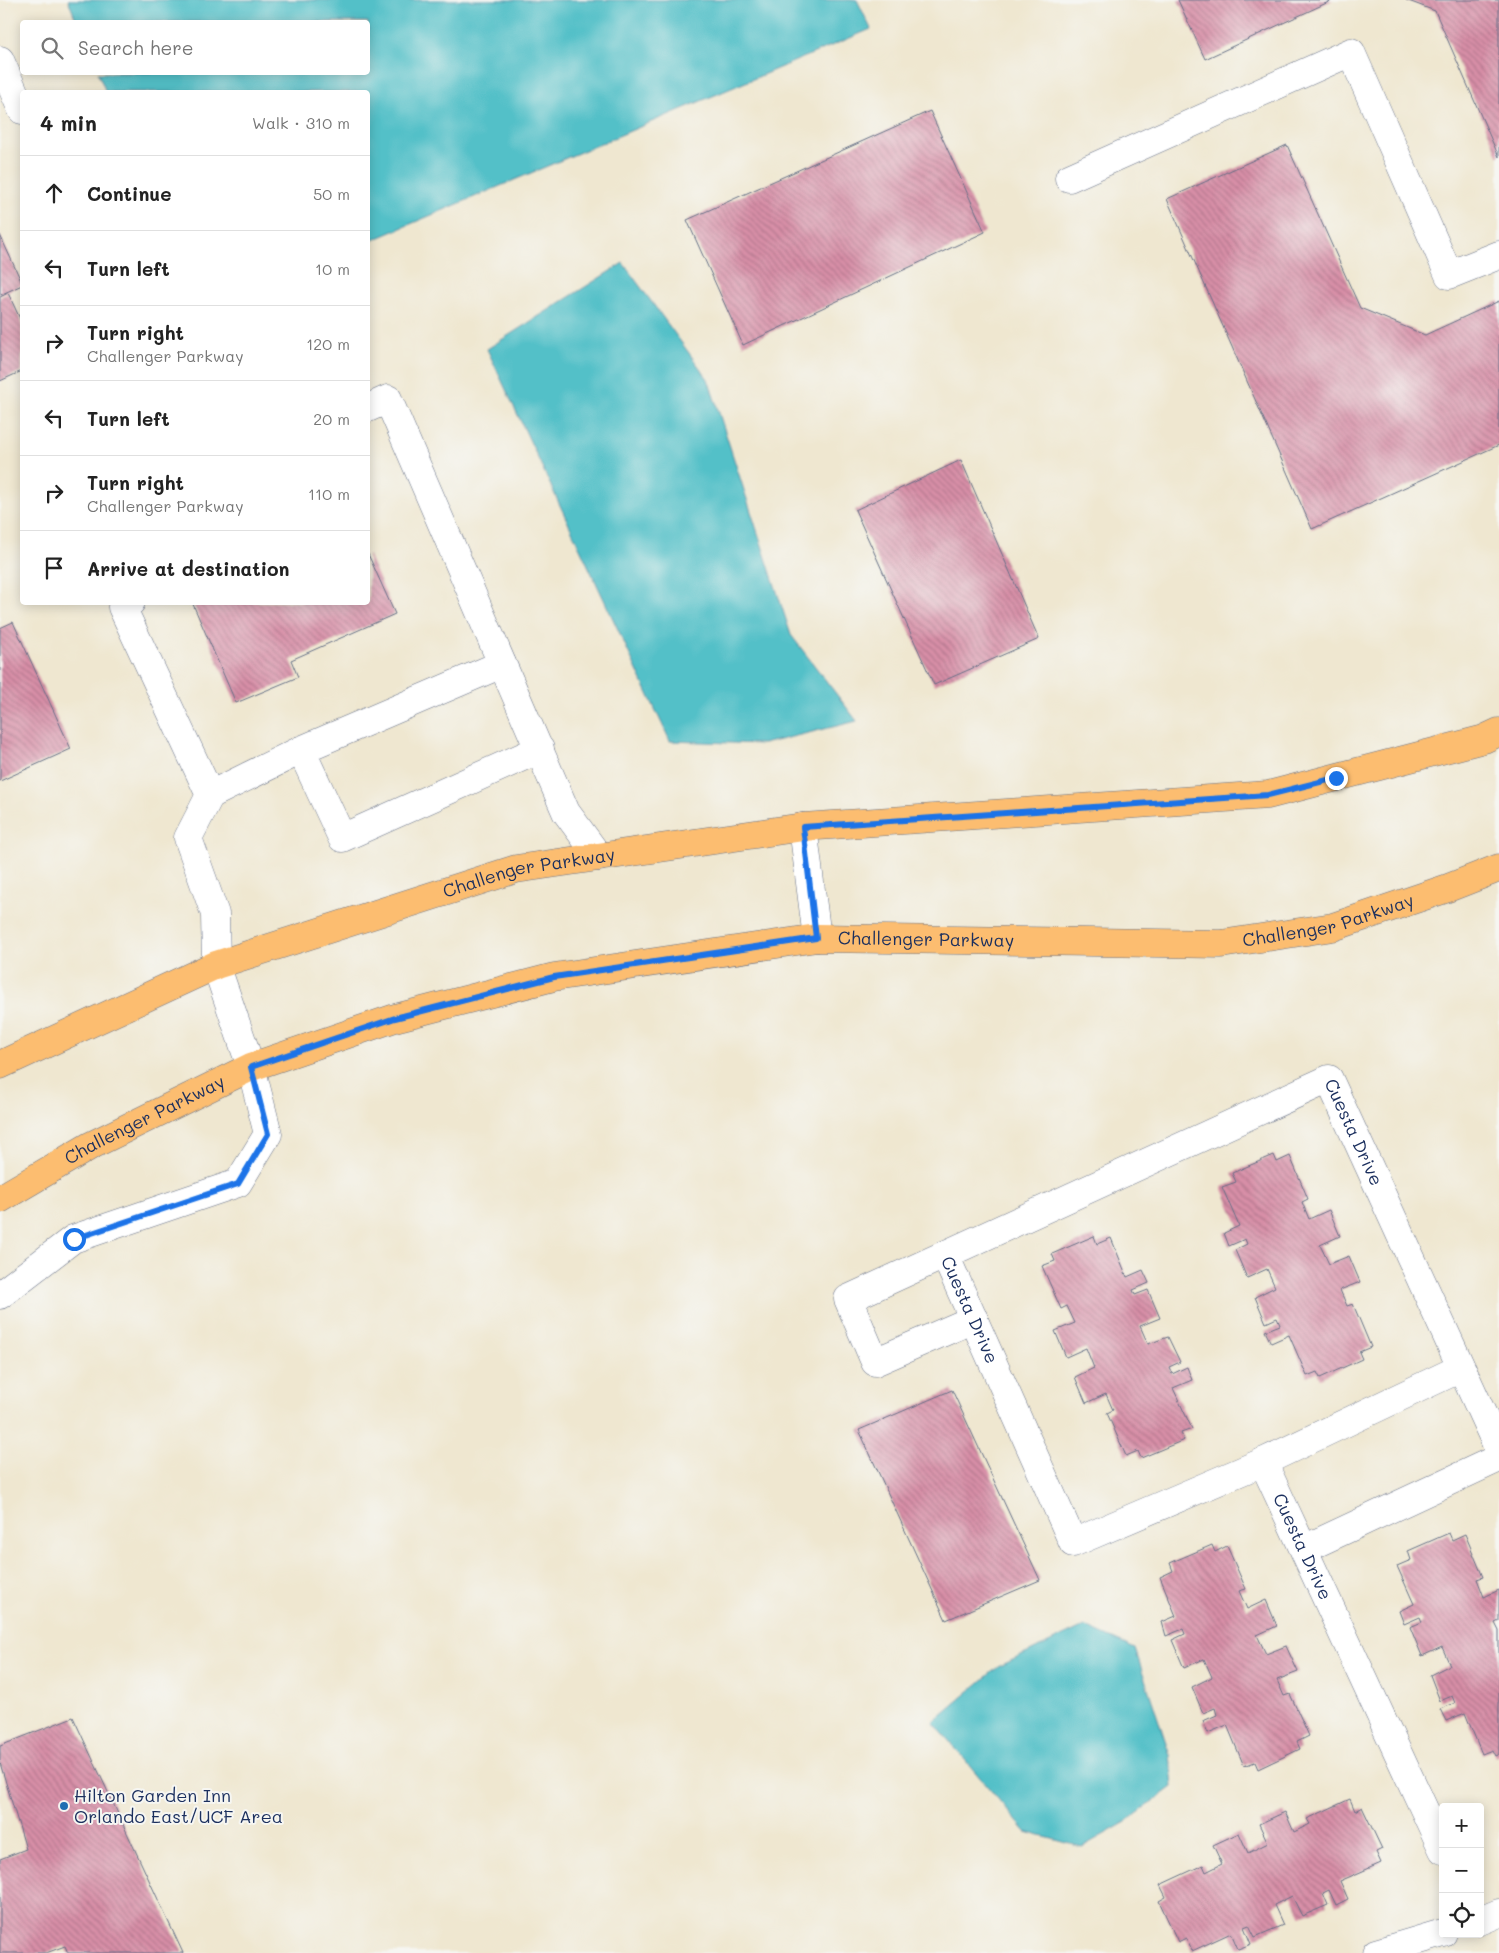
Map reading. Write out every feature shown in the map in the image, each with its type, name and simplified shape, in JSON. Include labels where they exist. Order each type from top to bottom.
[{"type":"main road","name":"Challenger Parkway","points":[[0,1065],[216,965],[516,869],[803,827],[1268,795],[1484,739],[1499,732]]},
{"type":"main road","name":"Challenger Parkway","points":[[0,1199],[90,1146],[251,1067],[395,1018],[554,977],[816,938],[1221,944],[1332,927],[1448,888],[1499,868]]},
{"type":"street","points":[[1069,178],[1351,52],[1449,275],[1499,255]]},
{"type":"street","points":[[0,60],[20,105]]},
{"type":"street","points":[[370,407],[388,399],[566,812],[599,857]]},
{"type":"street","points":[[125,605],[122,607],[210,796]]},
{"type":"street","points":[[0,1295],[74,1239],[238,1184],[268,1134],[251,1067],[216,965],[214,914],[188,838],[210,796],[302,750],[502,664]]},
{"type":"street","points":[[302,750],[342,838],[540,749]]},
{"type":"street","points":[[803,827],[816,938]]},
{"type":"street","name":"Cuesta Drive","points":[[1442,1848],[1262,1462],[1072,1543],[945,1255],[1329,1079],[1499,1450]]},
{"type":"street","points":[[945,1255],[848,1299],[875,1362],[974,1319]]},
{"type":"street","points":[[1262,1462],[1462,1368]]},
{"type":"street","points":[[1304,1550],[1499,1458]]},
{"type":"street","points":[[1484,1919],[1499,1913]]},
{"type":"street","points":[[1376,1953],[1439,1934]]},
{"type":"water","points":[[68,0],[857,0],[871,29],[370,241],[370,90],[105,90],[99,75],[370,75],[370,20],[76,20]]},
{"type":"water","points":[[623,263],[708,379],[791,635],[857,721],[763,744],[670,741],[487,349]]},
{"type":"water","points":[[1084,1626],[1135,1649],[1170,1755],[1173,1787],[1126,1822],[1082,1847],[1026,1832],[933,1722],[998,1667]]},
{"type":"building","points":[[1178,0],[1333,0],[1205,59]]},
{"type":"building","points":[[1406,0],[1499,0],[1499,157],[1435,11]]},
{"type":"building","points":[[930,111],[985,232],[743,345],[687,220]]},
{"type":"building","points":[[1287,145],[1360,308],[1425,335],[1499,301],[1499,445],[1312,529],[1167,199]]},
{"type":"building","points":[[0,235],[20,279],[20,286],[0,295]]},
{"type":"building","points":[[8,293],[20,319],[20,372],[0,381],[0,297]]},
{"type":"building","points":[[961,460],[1039,639],[934,685],[855,510]]},
{"type":"building","points":[[370,558],[395,614],[291,660],[298,677],[236,703],[193,605],[370,605]]},
{"type":"building","points":[[13,622],[71,749],[0,781],[0,628]]},
{"type":"building","points":[[1274,1155],[1277,1162],[1290,1156],[1308,1199],[1302,1202],[1309,1219],[1329,1210],[1340,1236],[1320,1245],[1329,1264],[1349,1256],[1360,1282],[1340,1290],[1347,1306],[1353,1304],[1371,1347],[1359,1352],[1362,1359],[1320,1378],[1317,1372],[1307,1376],[1289,1335],[1271,1343],[1265,1331],[1280,1325],[1277,1318],[1266,1323],[1255,1297],[1275,1287],[1267,1269],[1247,1278],[1235,1250],[1247,1244],[1245,1239],[1229,1246],[1224,1233],[1239,1226],[1222,1187],[1236,1182],[1232,1173]]},
{"type":"building","points":[[1094,1236],[1097,1244],[1111,1238],[1127,1277],[1143,1270],[1149,1283],[1133,1290],[1135,1295],[1148,1290],[1160,1318],[1140,1326],[1148,1344],[1168,1337],[1180,1362],[1169,1367],[1172,1374],[1187,1367],[1192,1380],[1173,1388],[1192,1429],[1181,1433],[1184,1440],[1141,1458],[1138,1451],[1126,1456],[1107,1413],[1113,1410],[1106,1394],[1086,1403],[1075,1377],[1094,1368],[1086,1348],[1066,1357],[1055,1331],[1075,1323],[1067,1306],[1061,1309],[1042,1266],[1055,1261],[1052,1254]]},
{"type":"building","points":[[952,1390],[1040,1580],[946,1620],[859,1430]]},
{"type":"building","points":[[1449,1533],[1452,1540],[1465,1534],[1483,1577],[1477,1579],[1484,1597],[1499,1590],[1499,1621],[1495,1623],[1499,1631],[1499,1754],[1495,1756],[1492,1750],[1482,1754],[1465,1713],[1446,1721],[1440,1709],[1455,1703],[1452,1696],[1440,1701],[1430,1675],[1450,1665],[1442,1647],[1422,1656],[1410,1627],[1422,1622],[1420,1617],[1404,1624],[1399,1611],[1414,1604],[1397,1566],[1411,1560],[1408,1551]]},
{"type":"building","points":[[1212,1545],[1215,1552],[1227,1546],[1246,1589],[1239,1591],[1247,1609],[1266,1600],[1277,1626],[1257,1635],[1266,1654],[1286,1646],[1298,1672],[1277,1680],[1284,1696],[1290,1694],[1309,1736],[1297,1742],[1300,1749],[1258,1769],[1255,1762],[1244,1766],[1227,1725],[1208,1733],[1203,1721],[1217,1715],[1215,1708],[1203,1713],[1192,1687],[1212,1677],[1204,1659],[1184,1668],[1172,1640],[1185,1634],[1183,1629],[1166,1636],[1162,1622],[1176,1616],[1160,1577],[1173,1571],[1170,1563]]},
{"type":"building","name":"Hilton Garden Inn Orlando East/UCF Area","points":[[73,1717],[183,1953],[68,1953],[65,1946],[46,1953],[0,1953],[0,1859],[26,1849],[0,1763],[0,1746]]},
{"type":"building","points":[[1350,1799],[1355,1811],[1362,1807],[1382,1849],[1376,1852],[1381,1863],[1340,1881],[1348,1899],[1336,1905],[1329,1890],[1323,1893],[1328,1905],[1302,1916],[1292,1896],[1274,1905],[1283,1925],[1255,1937],[1249,1925],[1244,1927],[1251,1944],[1238,1949],[1231,1933],[1192,1951],[1186,1938],[1178,1942],[1159,1901],[1166,1897],[1160,1885],[1203,1865],[1206,1872],[1222,1864],[1213,1845],[1239,1833],[1248,1853],[1268,1843],[1259,1824],[1285,1812],[1294,1832],[1310,1824],[1307,1819]]},
{"type":"place","name":"Hilton Garden Inn Orlando East/UCF Area","points":[[64,1806]]},
{"type":"route","points":[[74,1239],[238,1184],[268,1134],[251,1067],[395,1018],[554,977],[816,938],[803,827],[1268,795],[1336,778]]}]
